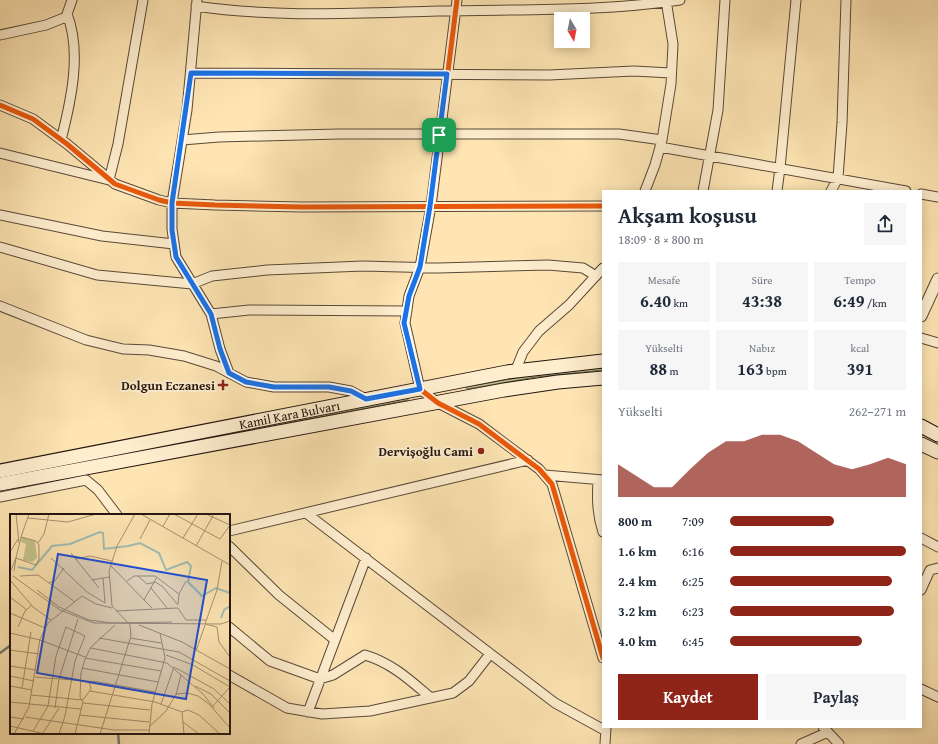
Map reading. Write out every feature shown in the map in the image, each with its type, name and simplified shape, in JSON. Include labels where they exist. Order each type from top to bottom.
[{"type":"main road","name":"Kamil Kara Bulvarı","points":[[0,471],[420,389],[551,366],[602,361]]},
{"type":"main road","name":"Kamil Kara Bulvarı","points":[[0,484],[438,402],[538,385],[602,378]]},
{"type":"main road","points":[[922,427],[938,435]]},
{"type":"main road","points":[[922,444],[938,452]]},
{"type":"street","points":[[0,35],[46,25],[66,17],[72,0]]},
{"type":"street","points":[[109,180],[118,144],[143,0]]},
{"type":"street","points":[[457,0],[430,206],[420,267],[409,296],[404,323],[420,389],[438,402],[479,424],[528,460],[545,475],[552,484],[602,654]]},
{"type":"street","points":[[608,0],[616,8]]},
{"type":"street","points":[[229,373],[220,349],[211,314],[176,257],[174,244],[172,203],[191,73],[197,3],[228,11],[351,14],[456,11],[559,11],[616,8],[680,0]]},
{"type":"street","points":[[703,190],[718,110],[725,0]]},
{"type":"street","points":[[776,190],[780,168],[796,0]]},
{"type":"street","points":[[832,190],[838,178],[842,123],[846,0]]},
{"type":"street","points":[[645,190],[655,165],[661,143],[671,73],[673,44],[666,1]]},
{"type":"street","points":[[61,140],[71,102],[75,42],[72,24],[67,14]]},
{"type":"street","points":[[191,73],[549,75],[634,71],[671,73]]},
{"type":"street","points":[[0,105],[33,120],[61,140],[115,184],[159,200],[172,203],[215,206],[302,207],[602,206]]},
{"type":"street","points":[[182,140],[219,137],[618,134],[661,143],[709,156],[901,190]]},
{"type":"street","points":[[0,153],[109,180]]},
{"type":"street","points":[[922,194],[938,197]]},
{"type":"street","points":[[0,215],[102,236],[174,244]]},
{"type":"street","points":[[0,247],[97,275],[192,284],[212,276],[267,270],[363,266],[548,266],[582,268],[596,276]]},
{"type":"street","points":[[515,372],[523,352],[539,331],[569,305],[602,269]]},
{"type":"street","points":[[922,314],[938,281]]},
{"type":"street","points":[[0,306],[86,340],[123,349],[149,350],[184,356],[216,366],[246,382],[274,387],[329,387],[351,391],[366,399]]},
{"type":"street","points":[[211,314],[249,310],[407,311]]},
{"type":"street","points":[[922,338],[938,343]]},
{"type":"street","points":[[230,532],[528,460]]},
{"type":"street","points":[[545,475],[601,480],[599,519],[602,529]]},
{"type":"street","points":[[0,497],[86,480],[98,490],[116,514]]},
{"type":"street","points":[[306,513],[554,703],[602,727]]},
{"type":"street","points":[[922,539],[938,547]]},
{"type":"street","points":[[230,547],[279,595],[335,640]]},
{"type":"street","points":[[308,712],[366,558]]},
{"type":"street","points":[[922,588],[930,570],[938,568]]},
{"type":"street","points":[[230,628],[270,660],[320,679],[333,675],[365,656],[374,658],[400,671],[431,698]]},
{"type":"street","points":[[230,677],[287,708],[322,714],[370,711],[453,692],[469,681],[490,654]]},
{"type":"street","points":[[922,689],[938,697]]},
{"type":"street","points":[[605,744],[606,729]]},
{"type":"street","points":[[801,744],[826,730],[839,744]]},
{"type":"green space","points":[[602,368],[602,370],[536,377],[467,389],[466,387],[540,374]]},
{"type":"green space","points":[[408,398],[408,400],[0,478],[0,476]]},
{"type":"waterway","points":[[0,653],[10,646]]},
{"type":"waterway","points":[[118,734],[119,744]]},
{"type":"cycle path","points":[[457,0],[431,206],[420,267],[409,296],[405,323],[420,389],[438,403],[479,424],[539,469],[552,484],[602,655]]},
{"type":"cycle path","points":[[0,105],[33,119],[67,144],[115,184],[159,200],[172,203],[302,207],[602,206]]},
{"type":"place","name":"Dolgun Eczanesi","points":[[223,385]]},
{"type":"place","name":"Dervişoğlu Cami","points":[[481,451]]},
{"type":"route","points":[[191,73],[447,74],[439,135],[430,206],[420,267],[409,296],[404,323],[420,389],[366,399],[351,391],[329,387],[274,387],[246,382],[229,373],[220,349],[211,314],[176,257],[172,230],[172,203],[187,110],[191,73]]}]
